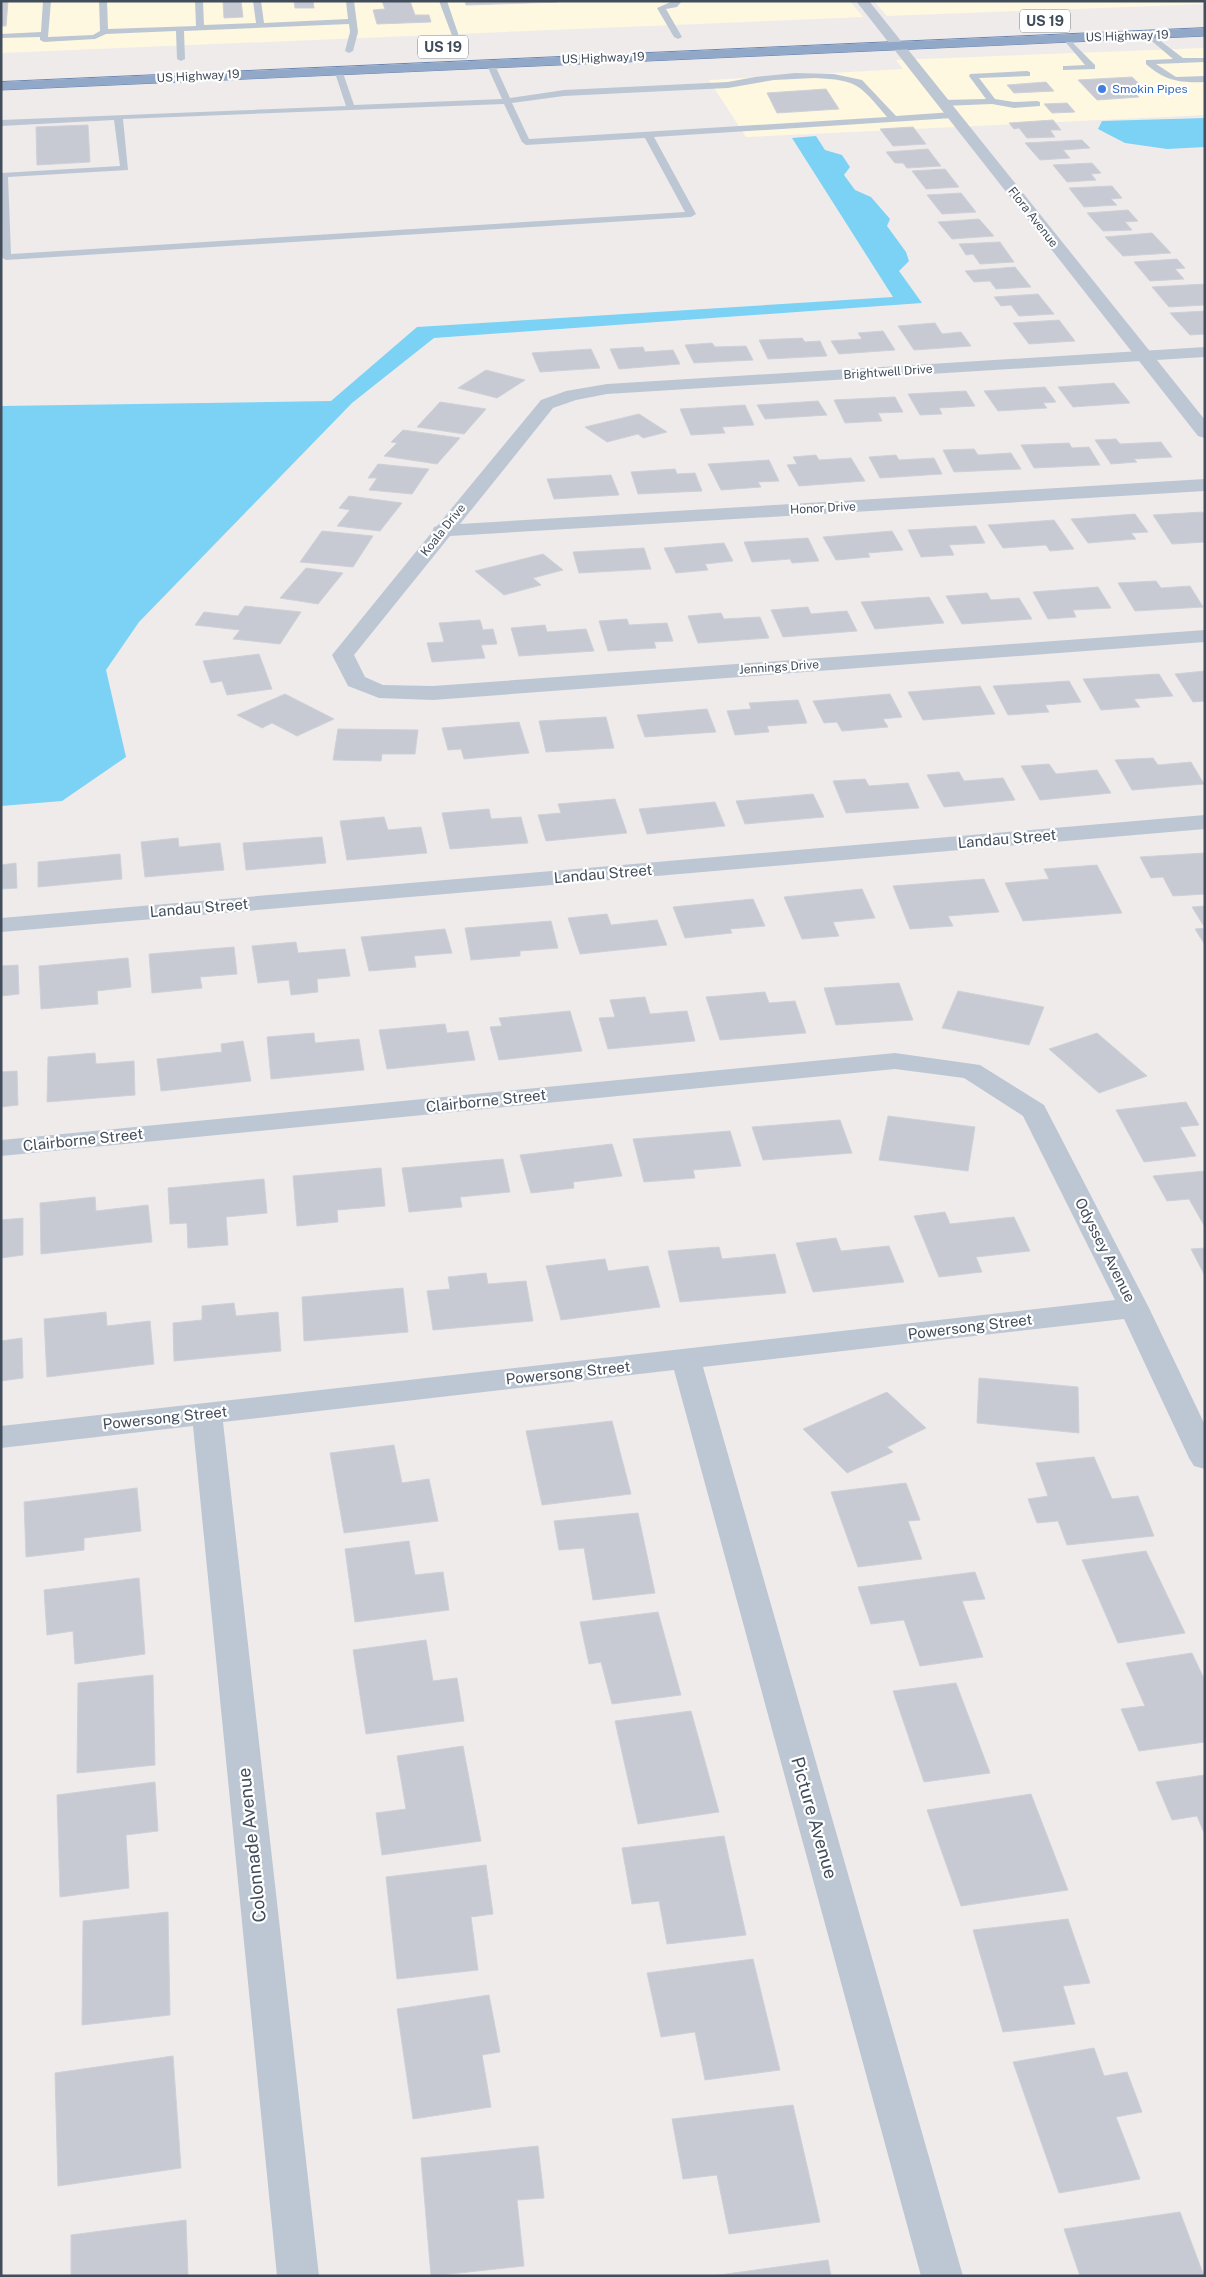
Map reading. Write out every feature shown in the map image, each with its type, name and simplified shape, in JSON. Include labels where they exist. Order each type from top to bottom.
[{"type":"highway","points":[[865,29],[904,27]]},
{"type":"highway","name":"US Highway 19","points":[[1,86],[1205,32]]},
{"type":"highway","name":"US Highway 19","points":[[658,38],[697,36]]},
{"type":"highway","name":"US 19","points":[[442,47],[465,46]]},
{"type":"highway","points":[[197,76],[257,65],[329,58],[344,51],[367,50]]},
{"type":"highway","name":"US Highway 19","points":[[176,59],[200,58]]},
{"type":"highway","points":[[1,74],[37,70]]},
{"type":"street","name":"Flora Avenue","points":[[862,1],[1205,432]]},
{"type":"street","name":"Brightwell Drive","points":[[572,395],[607,389],[1205,352]]},
{"type":"street","name":"Koala Drive","points":[[356,681],[342,655],[546,404],[572,395]]},
{"type":"street","name":"Honor Drive","points":[[441,531],[1205,485]]},
{"type":"street","name":"Jennings Drive","points":[[356,681],[379,692],[433,693],[1205,636]]},
{"type":"street","name":"Landau Street","points":[[1,925],[1205,822]]},
{"type":"street","name":"Clairborne Street","points":[[1,1148],[895,1061],[971,1071]]},
{"type":"street","name":"Odyssey Avenue","points":[[971,1071],[1034,1112],[1134,1308],[1205,1458]]},
{"type":"street","name":"Powersong Street","points":[[1,1437],[1134,1308]]},
{"type":"street","name":"Picture Avenue","points":[[686,1360],[942,2276]]},
{"type":"street","name":"Colonnade Avenue","points":[[207,1414],[298,2276]]},
{"type":"lane","points":[[47,1],[44,40],[95,37],[104,32],[200,28],[259,22],[299,16],[304,13]]},
{"type":"lane","points":[[103,1],[104,32]]},
{"type":"lane","points":[[199,1],[200,28]]},
{"type":"lane","points":[[257,1],[259,22]]},
{"type":"lane","points":[[344,51],[354,32],[350,1]]},
{"type":"lane","points":[[444,1],[465,46]]},
{"type":"lane","points":[[678,1],[674,5],[661,8],[678,37]]},
{"type":"lane","points":[[259,22],[352,21]]},
{"type":"lane","points":[[176,59],[180,28]]},
{"type":"lane","points":[[1,36],[44,34]]},
{"type":"lane","points":[[1150,35],[1181,61]]},
{"type":"lane","points":[[1066,38],[1092,67],[1066,68]]},
{"type":"lane","points":[[1205,60],[1149,62],[1165,77],[1175,81],[1205,80]]},
{"type":"lane","points":[[490,63],[526,142],[894,119],[992,101],[1014,105],[1036,104]]},
{"type":"lane","points":[[338,70],[351,108]]},
{"type":"lane","points":[[992,101],[973,76],[1027,74]]},
{"type":"lane","points":[[1,123],[507,101],[564,93],[716,86],[753,79],[829,75],[859,81],[894,119]]},
{"type":"lane","points":[[118,117],[125,168],[3,175],[6,256],[691,214],[648,135]]},
{"type":"shaded area","points":[[1,1],[850,1],[863,17],[1,53]]},
{"type":"shaded area","points":[[874,1],[1205,1],[1205,4],[887,16]]},
{"type":"shaded area","points":[[1205,48],[1205,115],[746,137],[709,80],[903,69],[896,60]]},
{"type":"water","points":[[1205,118],[1205,147],[1167,149],[1125,143],[1098,129],[1102,121]]},
{"type":"water","points":[[816,136],[825,150],[842,155],[850,167],[844,175],[855,190],[871,197],[890,219],[887,226],[906,252],[909,261],[899,271],[922,303],[434,338],[352,403],[139,622],[106,670],[126,757],[62,801],[1,806],[1,406],[331,401],[417,327],[893,297],[792,138]]},
{"type":"building","points":[[1,1],[8,1],[6,26],[1,26]]},
{"type":"building","points":[[223,1],[241,1],[243,17],[224,18]]},
{"type":"building","points":[[294,1],[313,1],[314,8],[295,8]]},
{"type":"building","points":[[382,1],[410,1],[415,15],[429,15],[431,22],[377,24],[373,10],[385,9]]},
{"type":"building","points":[[465,1],[558,1],[558,2],[466,5]]},
{"type":"building","points":[[1132,77],[1149,93],[1136,94],[1139,97],[1097,100],[1078,80]]},
{"type":"building","points":[[1046,82],[1054,91],[1014,93],[1007,85]]},
{"type":"building","points":[[826,89],[839,109],[777,113],[767,93]]},
{"type":"building","points":[[1067,103],[1075,112],[1052,113],[1044,104]]},
{"type":"building","points":[[1053,120],[1061,130],[1050,130],[1055,137],[1027,138],[1019,128],[1014,129],[1009,123]]},
{"type":"building","points":[[88,125],[90,162],[37,165],[36,127]]},
{"type":"building","points":[[913,127],[926,144],[893,146],[880,129]]},
{"type":"building","points":[[1082,140],[1090,148],[1063,150],[1070,158],[1040,160],[1025,143]]},
{"type":"building","points":[[928,149],[941,166],[907,168],[903,163],[895,163],[886,152]]},
{"type":"building","points":[[1092,163],[1101,173],[1091,174],[1096,180],[1067,182],[1053,165]]},
{"type":"building","points":[[945,169],[959,187],[926,189],[912,171]]},
{"type":"building","points":[[1112,186],[1122,198],[1111,199],[1117,205],[1084,207],[1069,188]]},
{"type":"building","points":[[961,193],[976,212],[942,214],[927,195]]},
{"type":"building","points":[[1128,210],[1138,221],[1125,222],[1132,230],[1103,231],[1087,213]]},
{"type":"building","points":[[979,219],[994,236],[952,239],[938,222]]},
{"type":"building","points":[[1152,233],[1171,253],[1123,256],[1105,237]]},
{"type":"building","points":[[1000,242],[1014,262],[980,264],[973,254],[966,255],[959,244]]},
{"type":"building","points":[[1177,259],[1185,268],[1175,269],[1184,279],[1150,281],[1134,262]]},
{"type":"building","points":[[1015,267],[1031,287],[996,289],[990,281],[974,282],[965,271]]},
{"type":"building","points":[[1205,284],[1205,305],[1169,307],[1152,287]]},
{"type":"building","points":[[1038,294],[1054,314],[1019,316],[1011,305],[1001,306],[994,297]]},
{"type":"building","points":[[1205,311],[1205,334],[1190,335],[1170,313]]},
{"type":"building","points":[[1059,320],[1075,341],[1029,344],[1013,323]]},
{"type":"building","points":[[935,323],[942,334],[961,332],[971,346],[914,350],[898,326]]},
{"type":"building","points":[[883,331],[895,350],[839,354],[831,341],[862,339],[858,333]]},
{"type":"building","points":[[802,338],[805,342],[820,341],[827,356],[768,359],[759,340]]},
{"type":"building","points":[[712,343],[715,347],[746,346],[753,360],[694,363],[685,345]]},
{"type":"building","points":[[643,347],[645,352],[673,350],[680,364],[619,369],[610,349]]},
{"type":"building","points":[[591,349],[600,368],[540,372],[532,353]]},
{"type":"building","points":[[486,370],[525,380],[497,398],[458,388]]},
{"type":"building","points":[[1114,383],[1130,403],[1073,407],[1058,387]]},
{"type":"building","points":[[1045,387],[1056,402],[1043,403],[1047,408],[998,411],[984,391]]},
{"type":"building","points":[[966,391],[975,406],[939,408],[942,414],[920,415],[908,394]]},
{"type":"building","points":[[895,397],[903,412],[878,413],[882,421],[845,423],[834,400]]},
{"type":"building","points":[[818,401],[827,415],[765,419],[757,405]]},
{"type":"building","points":[[440,402],[486,409],[464,434],[417,427]]},
{"type":"building","points":[[745,405],[754,425],[722,427],[725,433],[691,435],[680,409]]},
{"type":"building","points":[[639,414],[667,432],[643,438],[638,434],[607,442],[585,427]]},
{"type":"building","points":[[403,430],[460,438],[437,464],[384,456],[397,443],[391,442]]},
{"type":"building","points":[[1116,439],[1120,444],[1161,442],[1172,457],[1134,459],[1137,462],[1111,464],[1095,440]]},
{"type":"building","points":[[1069,443],[1072,448],[1089,447],[1100,465],[1034,468],[1021,445]]},
{"type":"building","points":[[974,449],[978,455],[1011,453],[1021,469],[954,472],[943,450]]},
{"type":"building","points":[[816,455],[819,460],[851,458],[865,481],[799,486],[787,465],[797,464],[793,457]]},
{"type":"building","points":[[896,455],[899,460],[934,458],[942,474],[880,478],[869,457]]},
{"type":"building","points":[[769,460],[779,481],[758,482],[761,487],[721,490],[708,464]]},
{"type":"building","points":[[378,464],[429,469],[412,494],[369,490],[377,478],[368,478]]},
{"type":"building","points":[[675,469],[677,474],[695,473],[702,491],[638,494],[631,472]]},
{"type":"building","points":[[611,475],[619,495],[554,499],[547,479]]},
{"type":"building","points":[[349,496],[402,503],[380,531],[337,526],[350,510],[339,508]]},
{"type":"building","points":[[1202,512],[1205,514],[1205,542],[1172,544],[1153,515]]},
{"type":"building","points":[[1135,514],[1148,532],[1131,533],[1136,539],[1088,543],[1071,519]]},
{"type":"building","points":[[1054,520],[1074,549],[1050,551],[1046,545],[1003,548],[988,525]]},
{"type":"building","points":[[976,526],[985,543],[949,545],[954,555],[921,557],[908,530]]},
{"type":"building","points":[[322,531],[373,536],[353,567],[300,562]]},
{"type":"building","points":[[892,531],[903,550],[868,553],[870,557],[836,560],[823,537]]},
{"type":"building","points":[[808,538],[819,561],[792,563],[790,559],[752,562],[744,542]]},
{"type":"building","points":[[724,543],[733,561],[705,564],[708,570],[676,573],[664,548]]},
{"type":"building","points":[[644,548],[651,569],[579,573],[573,552]]},
{"type":"building","points":[[543,554],[563,570],[533,578],[541,585],[504,595],[475,571]]},
{"type":"building","points":[[306,568],[343,573],[318,604],[280,598]]},
{"type":"building","points":[[1156,581],[1161,588],[1190,586],[1203,607],[1135,611],[1118,583]]},
{"type":"building","points":[[1098,587],[1111,608],[1073,610],[1076,617],[1048,619],[1033,592]]},
{"type":"building","points":[[987,593],[991,600],[1019,598],[1032,619],[962,624],[946,596]]},
{"type":"building","points":[[929,597],[944,623],[875,629],[861,602]]},
{"type":"building","points":[[245,606],[301,612],[280,644],[233,639],[240,630],[195,625],[204,612],[238,616]]},
{"type":"building","points":[[808,607],[811,614],[847,611],[857,631],[783,637],[771,610]]},
{"type":"building","points":[[721,613],[724,619],[760,617],[769,638],[698,643],[688,616]]},
{"type":"building","points":[[627,619],[629,625],[667,623],[673,641],[654,642],[656,648],[608,651],[599,621]]},
{"type":"building","points":[[480,620],[483,630],[493,629],[497,644],[481,645],[485,658],[432,662],[427,643],[444,642],[439,623]]},
{"type":"building","points":[[545,625],[547,632],[586,629],[594,651],[519,656],[511,628]]},
{"type":"building","points":[[259,654],[272,689],[227,695],[222,681],[211,683],[203,661]]},
{"type":"building","points":[[1205,671],[1205,701],[1193,702],[1175,674]]},
{"type":"building","points":[[1159,674],[1173,696],[1134,699],[1140,707],[1101,710],[1083,679]]},
{"type":"building","points":[[1069,681],[1081,702],[1045,705],[1049,712],[1008,715],[993,686]]},
{"type":"building","points":[[980,686],[995,714],[923,720],[908,692]]},
{"type":"building","points":[[285,694],[334,719],[297,736],[272,723],[262,728],[237,715]]},
{"type":"building","points":[[890,694],[902,717],[883,719],[888,727],[842,731],[837,722],[824,723],[813,701]]},
{"type":"building","points":[[798,700],[807,723],[767,726],[769,732],[735,735],[727,711],[751,709],[749,703]]},
{"type":"building","points":[[707,709],[716,732],[645,737],[637,715]]},
{"type":"building","points":[[606,717],[614,748],[546,752],[539,721]]},
{"type":"building","points":[[519,722],[529,753],[464,759],[461,749],[448,750],[442,728]]},
{"type":"building","points":[[338,729],[418,730],[415,754],[382,754],[381,761],[333,760]]},
{"type":"building","points":[[1153,758],[1158,765],[1191,762],[1204,784],[1132,790],[1115,760]]},
{"type":"building","points":[[1049,764],[1056,774],[1097,770],[1111,793],[1040,800],[1021,766]]},
{"type":"building","points":[[959,772],[964,781],[1003,778],[1015,800],[944,807],[927,775]]},
{"type":"building","points":[[865,779],[869,786],[908,783],[919,808],[846,813],[833,781]]},
{"type":"building","points":[[813,794],[824,817],[745,824],[736,801]]},
{"type":"building","points":[[615,799],[627,833],[546,841],[538,815],[561,813],[558,804]]},
{"type":"building","points":[[715,802],[725,826],[647,834],[639,809]]},
{"type":"building","points":[[489,809],[491,819],[521,817],[528,843],[450,849],[442,813]]},
{"type":"building","points":[[384,817],[388,830],[421,827],[427,853],[347,860],[340,821]]},
{"type":"building","points":[[322,837],[326,863],[246,870],[243,843]]},
{"type":"building","points":[[178,838],[179,847],[220,843],[224,870],[145,877],[141,842]]},
{"type":"building","points":[[1205,853],[1205,894],[1173,896],[1163,877],[1151,878],[1140,857]]},
{"type":"building","points":[[120,854],[122,879],[38,887],[38,862]]},
{"type":"building","points":[[16,863],[17,888],[1,889],[1,865]]},
{"type":"building","points":[[1097,865],[1122,913],[1023,921],[1005,883],[1049,879],[1044,869]]},
{"type":"building","points":[[984,879],[999,912],[948,916],[953,926],[910,929],[893,886]]},
{"type":"building","points":[[862,889],[875,918],[833,922],[839,936],[802,939],[784,897]]},
{"type":"building","points":[[753,899],[765,926],[730,929],[732,933],[685,938],[673,907]]},
{"type":"building","points":[[1205,906],[1205,928],[1192,907]]},
{"type":"building","points":[[607,914],[611,925],[657,920],[667,945],[580,954],[568,918]]},
{"type":"building","points":[[551,921],[558,948],[520,951],[520,956],[471,960],[465,928]]},
{"type":"building","points":[[1205,928],[1205,945],[1195,929]]},
{"type":"building","points":[[445,929],[452,953],[414,956],[416,967],[369,971],[361,937]]},
{"type":"building","points":[[296,942],[298,953],[345,949],[350,976],[317,979],[318,992],[291,995],[289,980],[258,983],[252,946]]},
{"type":"building","points":[[234,947],[237,974],[200,977],[202,988],[152,993],[149,954]]},
{"type":"building","points":[[128,958],[131,987],[97,991],[98,1004],[41,1009],[39,966]]},
{"type":"building","points":[[18,965],[19,994],[1,996],[1,966]]},
{"type":"building","points":[[899,983],[913,1020],[836,1025],[824,988]]},
{"type":"building","points":[[958,991],[1044,1007],[1029,1045],[942,1028]]},
{"type":"building","points":[[765,992],[769,1003],[795,1001],[806,1033],[720,1040],[706,997]]},
{"type":"building","points":[[645,997],[650,1014],[687,1011],[695,1041],[608,1049],[599,1018],[615,1017],[610,1000]]},
{"type":"building","points":[[570,1011],[582,1051],[499,1060],[490,1027],[502,1026],[499,1018]]},
{"type":"building","points":[[445,1024],[447,1033],[468,1031],[475,1060],[387,1069],[379,1030]]},
{"type":"building","points":[[314,1033],[315,1043],[359,1039],[364,1070],[271,1079],[267,1037]]},
{"type":"building","points":[[1097,1033],[1147,1076],[1099,1093],[1049,1049]]},
{"type":"building","points":[[243,1041],[251,1081],[161,1091],[157,1059],[222,1052],[221,1044]]},
{"type":"building","points":[[95,1053],[96,1064],[134,1061],[135,1095],[47,1102],[48,1057]]},
{"type":"building","points":[[17,1071],[18,1105],[1,1107],[1,1072]]},
{"type":"building","points":[[1186,1102],[1199,1125],[1180,1127],[1196,1156],[1144,1162],[1116,1110]]},
{"type":"building","points":[[888,1116],[975,1127],[968,1171],[879,1160]]},
{"type":"building","points":[[840,1120],[852,1153],[763,1160],[752,1127]]},
{"type":"building","points":[[730,1131],[741,1166],[693,1170],[695,1178],[644,1182],[633,1139]]},
{"type":"building","points":[[612,1144],[622,1176],[573,1182],[574,1188],[531,1193],[520,1155]]},
{"type":"building","points":[[503,1159],[510,1192],[460,1197],[462,1207],[409,1212],[402,1168]]},
{"type":"building","points":[[381,1168],[385,1206],[337,1210],[338,1222],[297,1226],[293,1176]]},
{"type":"building","points":[[1205,1171],[1205,1227],[1189,1199],[1167,1201],[1153,1176]]},
{"type":"building","points":[[264,1179],[267,1213],[226,1217],[228,1245],[188,1248],[187,1223],[170,1224],[168,1188]]},
{"type":"building","points":[[95,1197],[96,1211],[148,1205],[152,1242],[41,1254],[40,1203]]},
{"type":"building","points":[[945,1212],[950,1224],[1014,1217],[1030,1251],[976,1257],[982,1272],[939,1277],[914,1216]]},
{"type":"building","points":[[23,1218],[23,1255],[1,1258],[1,1220]]},
{"type":"building","points":[[836,1238],[841,1251],[889,1246],[904,1282],[813,1292],[796,1243]]},
{"type":"building","points":[[719,1247],[722,1259],[775,1254],[786,1293],[680,1302],[668,1251]]},
{"type":"building","points":[[1205,1248],[1205,1276],[1191,1249]]},
{"type":"building","points":[[605,1259],[608,1271],[648,1266],[660,1307],[561,1320],[546,1266]]},
{"type":"building","points":[[486,1273],[488,1284],[526,1281],[533,1321],[433,1330],[427,1291],[450,1289],[448,1277]]},
{"type":"building","points":[[403,1288],[408,1332],[304,1341],[302,1297]]},
{"type":"building","points":[[234,1303],[236,1316],[278,1312],[281,1351],[174,1361],[173,1323],[202,1320],[202,1306]]},
{"type":"building","points":[[106,1312],[107,1326],[150,1321],[154,1364],[47,1377],[44,1319]]},
{"type":"building","points":[[22,1338],[23,1378],[1,1381],[1,1341]]},
{"type":"building","points":[[979,1378],[1078,1387],[1079,1433],[977,1423]]},
{"type":"building","points":[[887,1392],[926,1428],[887,1447],[893,1452],[847,1473],[803,1429]]},
{"type":"building","points":[[612,1421],[631,1494],[542,1505],[526,1431]]},
{"type":"building","points":[[394,1445],[402,1483],[429,1479],[438,1521],[344,1533],[330,1453]]},
{"type":"building","points":[[1094,1457],[1112,1499],[1138,1496],[1154,1536],[1067,1545],[1058,1521],[1037,1523],[1028,1499],[1048,1496],[1036,1463]]},
{"type":"building","points":[[906,1483],[920,1520],[908,1521],[922,1559],[858,1567],[831,1492]]},
{"type":"building","points":[[137,1488],[141,1531],[84,1538],[84,1550],[26,1557],[24,1502]]},
{"type":"building","points":[[638,1513],[655,1593],[593,1600],[584,1548],[559,1550],[554,1521]]},
{"type":"building","points":[[409,1541],[415,1575],[443,1572],[449,1610],[355,1622],[345,1549]]},
{"type":"building","points":[[1146,1551],[1185,1633],[1118,1643],[1082,1560]]},
{"type":"building","points":[[975,1572],[985,1599],[962,1601],[983,1657],[920,1666],[904,1620],[871,1624],[858,1587]]},
{"type":"building","points":[[139,1578],[145,1654],[75,1664],[73,1631],[47,1635],[44,1590]]},
{"type":"building","points":[[658,1612],[681,1695],[612,1704],[601,1662],[589,1664],[580,1622]]},
{"type":"building","points":[[426,1640],[433,1681],[457,1678],[464,1721],[366,1734],[353,1650]]},
{"type":"building","points":[[1192,1653],[1205,1681],[1205,1742],[1139,1751],[1121,1709],[1145,1706],[1126,1663]]},
{"type":"building","points":[[153,1675],[155,1765],[77,1773],[78,1683]]},
{"type":"building","points":[[956,1683],[990,1773],[924,1782],[893,1691]]},
{"type":"building","points":[[691,1711],[719,1812],[638,1824],[615,1721]]},
{"type":"building","points":[[463,1746],[481,1841],[382,1855],[376,1813],[406,1809],[397,1756]]},
{"type":"building","points":[[1205,1775],[1205,1835],[1197,1816],[1172,1820],[1156,1782]]},
{"type":"building","points":[[155,1782],[158,1831],[126,1835],[129,1888],[60,1897],[57,1795]]},
{"type":"building","points":[[1031,1794],[1068,1890],[961,1906],[927,1810]]},
{"type":"building","points":[[724,1836],[746,1935],[667,1944],[659,1901],[632,1904],[622,1848]]},
{"type":"building","points":[[486,1865],[493,1914],[471,1917],[478,1970],[397,1979],[386,1877]]},
{"type":"building","points":[[168,1912],[170,2015],[82,2025],[83,1921]]},
{"type":"building","points":[[1068,1919],[1090,1983],[1063,1986],[1075,2024],[1003,2032],[973,1930]]},
{"type":"building","points":[[753,1959],[780,2070],[705,2080],[695,2032],[661,2037],[647,1973]]},
{"type":"building","points":[[489,1995],[500,2052],[482,2055],[491,2107],[413,2119],[397,2009]]},
{"type":"building","points":[[1094,2048],[1104,2076],[1127,2072],[1142,2112],[1116,2117],[1140,2179],[1059,2193],[1013,2062]]},
{"type":"building","points":[[173,2056],[181,2168],[58,2186],[55,2073]]},
{"type":"building","points":[[793,2105],[820,2222],[729,2234],[717,2175],[683,2179],[672,2119]]},
{"type":"building","points":[[538,2146],[544,2198],[517,2200],[524,2266],[431,2276],[421,2158]]},
{"type":"building","points":[[1180,2212],[1204,2276],[1080,2276],[1064,2229]]},
{"type":"building","points":[[186,2220],[188,2276],[71,2276],[71,2235]]},
{"type":"building","points":[[828,2260],[831,2276],[712,2276]]},
{"type":"place","name":"Smokin Pipes","points":[[1102,89]]}]
